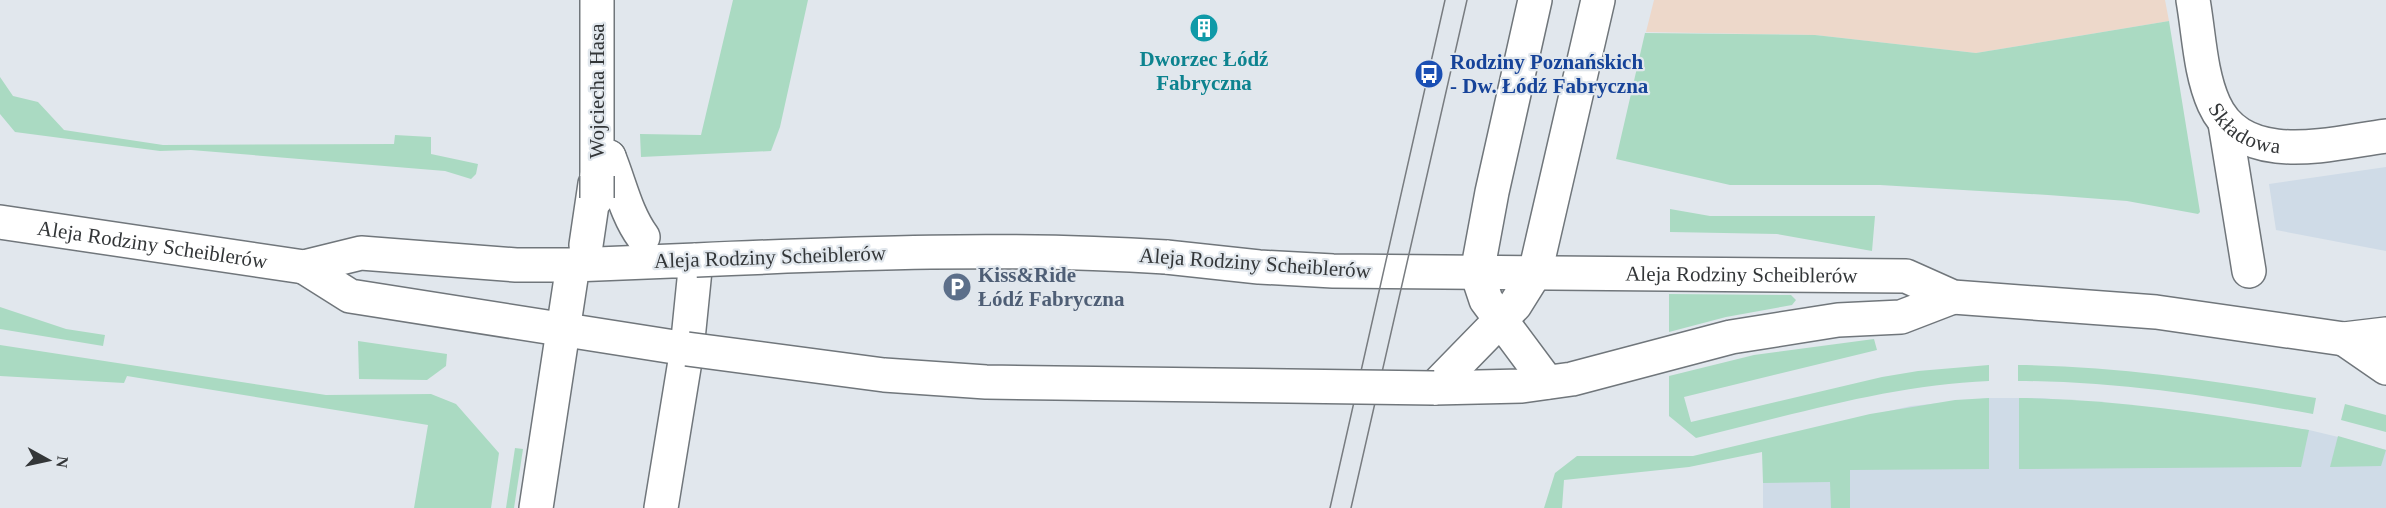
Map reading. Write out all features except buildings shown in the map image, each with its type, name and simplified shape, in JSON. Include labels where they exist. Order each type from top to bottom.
[{"type":"main road","name":"Wojciecha Hasa","points":[[597,0],[597,187]]},
{"type":"main road","points":[[1535,0],[1479,252],[1477,273],[1486,300],[1547,382]]},
{"type":"main road","points":[[1434,388],[1501,322],[1515,305],[1535,273],[1598,0]]},
{"type":"main road","name":"Składowa","points":[[2193,0],[2207,82],[2213,102],[2226,123],[2252,140],[2288,148],[2386,135]]},
{"type":"main road","points":[[2226,123],[2249,271]]},
{"type":"main road","name":"Wojciecha Hasa","points":[[579,255],[595,184],[609,157],[629,214],[643,237]]},
{"type":"main road","name":"Aleja Rodziny Scheiblerów","points":[[0,222],[304,267],[361,253],[516,266],[579,255],[696,260],[858,252],[1095,253],[1166,257],[1302,270],[1906,276],[1953,297],[2156,312],[2344,339],[2386,334]]},
{"type":"main road","points":[[536,508],[563,330],[579,255]]},
{"type":"main road","points":[[662,508],[687,349],[696,260]]},
{"type":"main road","name":"Aleja Rodziny Scheiblerów","points":[[304,267],[350,296],[687,349],[884,375],[986,382],[1434,388],[1547,382],[1600,372],[1710,342],[1774,329],[1838,320],[1901,317],[1953,297]]},
{"type":"main road","name":"Aleja Rodziny Scheiblerów","points":[[2344,339],[2386,368]]},
{"type":"shaded area","points":[[1654,0],[2165,0],[2169,21],[1976,53],[1815,35],[1646,32]]},
{"type":"shaded area","points":[[2386,167],[2386,251],[2276,230],[2269,184]]},
{"type":"shaded area","points":[[1989,398],[2042,398],[2182,411],[2309,430],[2355,441],[2386,450],[2386,508],[1763,508],[1763,440],[1911,406]]},
{"type":"green space","points":[[733,0],[808,0],[780,127],[771,151],[641,157],[640,134],[701,135]]},
{"type":"green space","points":[[2169,21],[2200,212],[2198,214],[2127,201],[2048,195],[1880,185],[1730,185],[1616,159],[1645,33],[1815,35],[1976,53]]},
{"type":"green space","points":[[0,77],[13,96],[38,102],[64,130],[163,145],[394,144],[395,135],[431,137],[431,154],[478,164],[476,174],[471,179],[445,171],[191,150],[160,151],[15,132],[0,114]]},
{"type":"green space","points":[[1670,209],[1710,216],[1875,216],[1872,251],[1777,234],[1670,232]]},
{"type":"green space","points":[[1669,294],[1791,295],[1796,300],[1792,305],[1726,317],[1669,332]]},
{"type":"green space","points":[[0,307],[66,329],[105,335],[103,346],[0,329]]},
{"type":"green space","points":[[1874,339],[1877,350],[1684,397],[1691,422],[1882,377],[1918,371],[1989,365],[1989,381],[1915,388],[1878,395],[1696,438],[1669,416],[1669,376],[1754,355]]},
{"type":"green space","points":[[358,341],[447,354],[446,366],[427,380],[359,379]]},
{"type":"green space","points":[[0,345],[326,395],[431,394],[456,404],[499,453],[491,508],[414,508],[428,425],[127,376],[124,383],[0,376]]},
{"type":"green space","points":[[2018,365],[2093,368],[2168,376],[2316,398],[2313,414],[2203,396],[2129,387],[2018,381]]},
{"type":"green space","points":[[1989,398],[1989,469],[1850,470],[1850,508],[1831,508],[1830,482],[1763,483],[1762,452],[1689,467],[1564,480],[1562,508],[1544,508],[1555,473],[1577,456],[1693,456],[1870,414],[1955,400]]},
{"type":"green space","points":[[2019,398],[2128,404],[2309,430],[2301,467],[2019,469]]},
{"type":"green space","points":[[2345,404],[2386,415],[2386,432],[2341,420]]},
{"type":"green space","points":[[2338,436],[2386,450],[2381,466],[2330,467]]},
{"type":"green space","points":[[515,448],[523,449],[514,508],[506,508]]},
{"type":"tram line","points":[[1330,508],[1445,0]]},
{"type":"tram line","points":[[1351,508],[1467,0]]},
{"type":"place","name":"Dworzec Łódź Fabryczna","points":[[1204,28]]},
{"type":"place","name":"Rodziny Poznańskich - Dw. Łódź Fabryczna","points":[[1429,74]]},
{"type":"place","name":"Kiss&Ride Łódź Fabryczna","points":[[957,287]]}]
